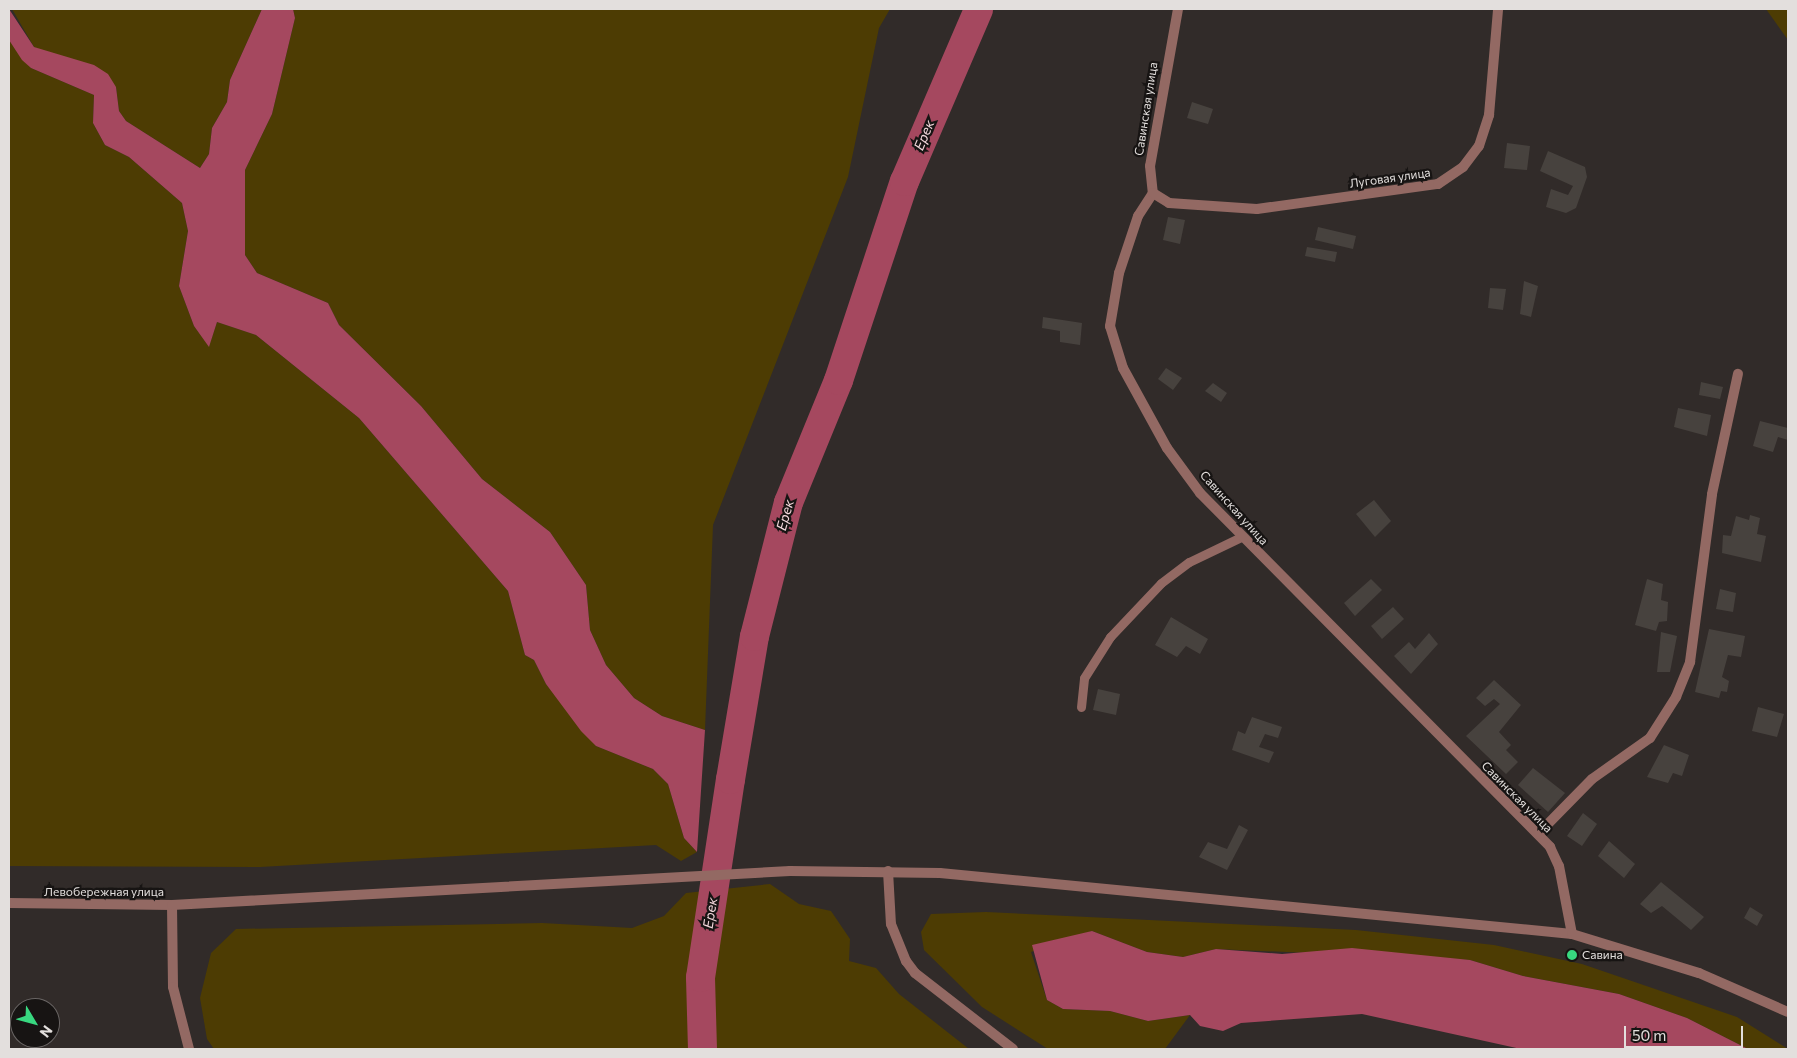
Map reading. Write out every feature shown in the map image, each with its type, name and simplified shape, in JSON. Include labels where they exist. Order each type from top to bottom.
[{"type":"street","name":"Савинская улица","points":[[1178,9],[1150,166],[1153,193],[1138,216],[1119,273],[1110,326],[1124,368],[1166,448],[1241,537],[1538,834],[1559,866],[1572,934]]},
{"type":"street","name":"Луговая улица","points":[[1153,193],[1169,203],[1257,209],[1438,184],[1463,167],[1479,146],[1489,115],[1498,9]]},
{"type":"street","points":[[1538,834],[1592,778],[1650,738],[1676,697],[1690,662],[1712,494],[1738,374]]},
{"type":"street","points":[[172,905],[663,880],[790,871],[888,871],[1436,918],[1572,934],[1700,973],[1788,1012]]},
{"type":"street","points":[[888,871],[891,924],[906,961],[915,973],[1013,1049]]},
{"type":"street","name":"Левобережная улица","points":[[9,903],[172,905],[173,987],[189,1049]]},
{"type":"lane","points":[[1081,707],[1084,678],[1122,624],[1161,583],[1189,562],[1241,537]]},
{"type":"shaded area","points":[[9,9],[34,47],[94,65],[108,74],[116,87],[119,111],[126,121],[200,168],[209,154],[212,128],[227,102],[230,80],[262,9],[293,9],[295,18],[272,114],[245,170],[245,255],[257,273],[328,303],[339,325],[421,406],[482,479],[550,532],[586,585],[590,630],[606,665],[634,698],[662,716],[705,730],[697,852],[684,838],[668,784],[653,769],[596,746],[581,731],[546,684],[534,660],[525,655],[508,591],[359,418],[256,335],[217,322],[209,347],[194,326],[179,286],[188,231],[182,203],[129,157],[105,145],[93,123],[94,95],[31,68],[22,60],[9,40]]},
{"type":"shaded area","points":[[12,9],[262,9],[230,80],[227,102],[212,128],[209,154],[200,168],[126,121],[119,111],[116,87],[34,47]]},
{"type":"shaded area","points":[[293,9],[890,9],[879,28],[848,177],[713,525],[705,730],[662,716],[634,698],[606,665],[590,630],[586,585],[550,532],[482,479],[421,406],[339,325],[328,303],[257,273],[245,255],[245,170],[272,114],[295,18]]},
{"type":"shaded area","points":[[1766,9],[1788,9],[1788,40]]},
{"type":"shaded area","points":[[9,40],[31,68],[94,95],[93,123],[105,145],[129,157],[182,203],[188,231],[179,286],[194,326],[209,346],[217,322],[256,335],[359,418],[508,591],[525,655],[534,660],[546,684],[596,746],[653,769],[668,784],[684,838],[697,852],[681,861],[656,845],[260,867],[9,866]]},
{"type":"shaded area","points":[[770,884],[799,904],[831,911],[850,939],[849,961],[876,968],[899,994],[969,1049],[214,1049],[207,1039],[200,998],[211,953],[236,929],[542,923],[632,928],[664,916],[686,893]]},
{"type":"shaded area","points":[[986,912],[1356,930],[1494,945],[1582,964],[1737,1017],[1788,1049],[1748,1049],[1687,1018],[1619,994],[1523,976],[1470,960],[1216,949],[1183,957],[1147,952],[1092,931],[1031,952],[1047,1000],[1063,1009],[1110,1011],[1148,1021],[1190,1015],[1165,1049],[1048,1049],[982,1007],[924,950],[921,932],[931,914]]},
{"type":"shaded area","points":[[1092,931],[1147,952],[1183,957],[1216,949],[1282,954],[1352,948],[1470,960],[1523,976],[1619,994],[1687,1018],[1748,1049],[1521,1049],[1362,1014],[1241,1023],[1223,1031],[1200,1026],[1190,1015],[1148,1021],[1110,1011],[1063,1009],[1047,1000],[1032,945]]},
{"type":"building","points":[[1192,102],[1213,109],[1208,124],[1187,118]]},
{"type":"building","points":[[1507,143],[1530,146],[1527,170],[1504,168]]},
{"type":"building","points":[[1548,151],[1585,167],[1587,177],[1576,208],[1566,213],[1546,207],[1551,189],[1568,195],[1573,186],[1540,171]]},
{"type":"building","points":[[1168,217],[1185,220],[1180,244],[1163,240]]},
{"type":"building","points":[[1318,227],[1356,236],[1353,249],[1315,240]]},
{"type":"building","points":[[1307,247],[1337,252],[1335,262],[1305,256]]},
{"type":"building","points":[[1524,281],[1538,286],[1531,317],[1520,314]]},
{"type":"building","points":[[1490,288],[1506,289],[1503,310],[1488,308]]},
{"type":"building","points":[[1043,317],[1082,323],[1080,345],[1060,342],[1060,331],[1042,328]]},
{"type":"building","points":[[1166,368],[1182,378],[1173,390],[1158,379]]},
{"type":"building","points":[[1701,382],[1723,387],[1720,399],[1699,395]]},
{"type":"building","points":[[1213,383],[1227,393],[1221,402],[1205,391]]},
{"type":"building","points":[[1678,408],[1711,415],[1707,436],[1674,427]]},
{"type":"building","points":[[1760,421],[1788,428],[1788,440],[1778,437],[1773,452],[1753,446]]},
{"type":"building","points":[[1374,500],[1391,521],[1375,537],[1356,514]]},
{"type":"building","points":[[1750,515],[1760,518],[1757,534],[1766,536],[1761,562],[1722,553],[1723,535],[1731,536],[1736,516],[1749,520]]},
{"type":"building","points":[[1371,579],[1382,590],[1355,616],[1344,603]]},
{"type":"building","points":[[1647,579],[1663,584],[1661,600],[1668,602],[1667,621],[1659,622],[1656,631],[1635,625]]},
{"type":"building","points":[[1720,589],[1736,593],[1733,612],[1716,609]]},
{"type":"building","points":[[1393,607],[1404,619],[1382,639],[1371,626]]},
{"type":"building","points":[[1171,617],[1208,639],[1200,654],[1186,646],[1177,657],[1155,645]]},
{"type":"building","points":[[1709,629],[1745,636],[1741,657],[1728,655],[1722,677],[1729,681],[1727,692],[1721,691],[1719,698],[1695,692]]},
{"type":"building","points":[[1661,632],[1677,636],[1670,672],[1657,672]]},
{"type":"building","points":[[1429,633],[1438,644],[1411,674],[1394,656],[1409,642],[1415,649]]},
{"type":"building","points":[[1494,680],[1521,705],[1499,732],[1511,745],[1506,750],[1518,762],[1506,774],[1466,736],[1500,704],[1494,699],[1485,706],[1476,698]]},
{"type":"building","points":[[1098,689],[1120,694],[1116,715],[1093,710]]},
{"type":"building","points":[[1758,707],[1784,714],[1777,737],[1752,731]]},
{"type":"building","points":[[1252,717],[1282,727],[1278,738],[1265,734],[1259,747],[1274,752],[1269,763],[1232,750],[1238,731],[1245,734]]},
{"type":"building","points":[[1664,745],[1689,755],[1682,776],[1673,773],[1668,783],[1647,777]]},
{"type":"building","points":[[1533,768],[1565,793],[1548,812],[1518,785]]},
{"type":"building","points":[[1583,813],[1597,824],[1582,846],[1567,836]]},
{"type":"building","points":[[1239,825],[1248,830],[1227,870],[1199,857],[1208,842],[1227,849]]},
{"type":"building","points":[[1609,841],[1635,864],[1624,878],[1598,856]]},
{"type":"building","points":[[1661,882],[1704,917],[1691,930],[1662,906],[1651,913],[1640,904]]},
{"type":"building","points":[[1750,907],[1763,915],[1757,926],[1744,918]]},
{"type":"waterway","name":"Ерек","points":[[702,1049],[700,977],[730,779],[754,636],[788,502],[838,380],[904,181],[978,9]]},
{"type":"place","name":"Савина","points":[[1572,955]]}]
